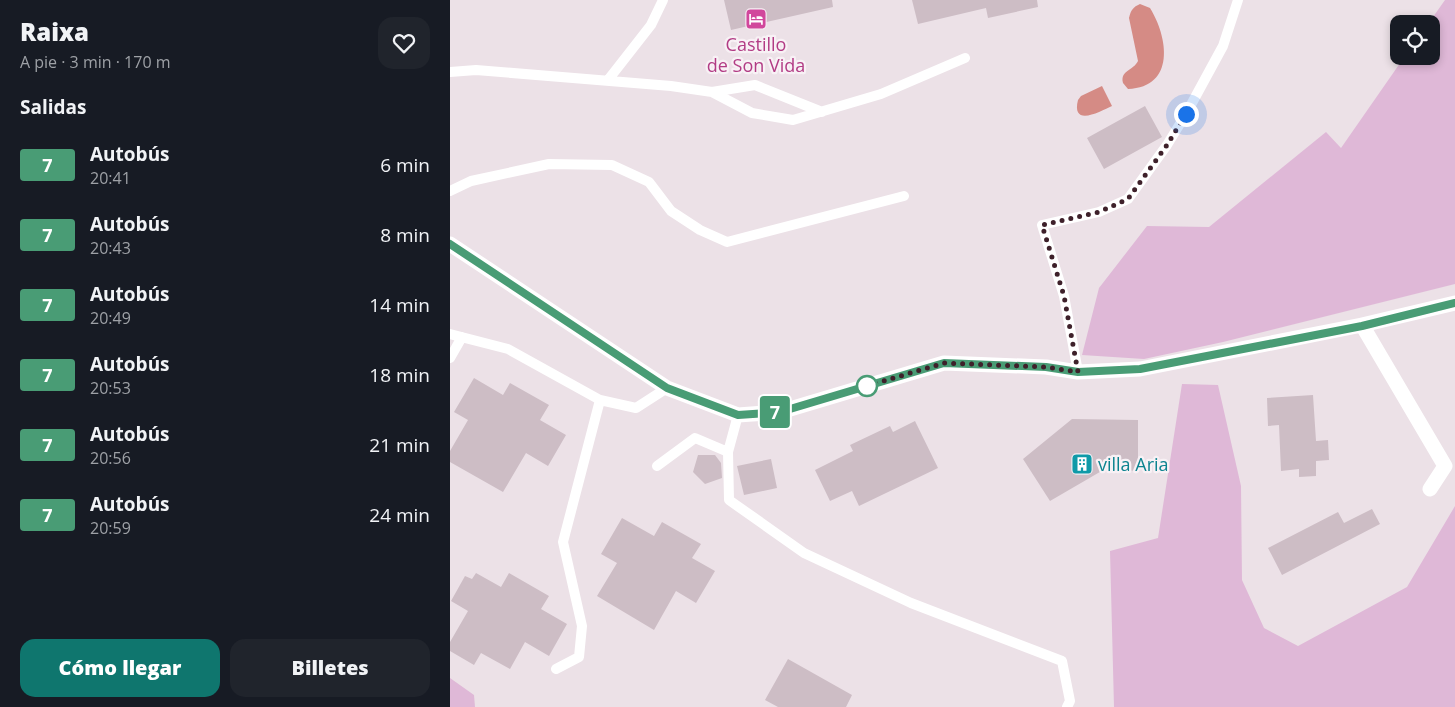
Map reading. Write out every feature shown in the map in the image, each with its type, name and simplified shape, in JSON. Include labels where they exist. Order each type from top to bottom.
[{"type":"street","points":[[450,244],[667,388],[738,415],[780,412],[944,363],[1046,367],[1078,372],[1140,369],[1362,326],[1455,303]]},
{"type":"street","points":[[1362,326],[1444,466],[1430,489]]},
{"type":"lane","points":[[608,80],[651,25],[663,0]]},
{"type":"lane","points":[[1078,372],[1064,296],[1042,225],[1099,212],[1128,199],[1167,145],[1224,46],[1238,0]]},
{"type":"lane","points":[[712,92],[752,113],[793,120],[881,94],[965,58]]},
{"type":"lane","points":[[450,72],[476,70],[608,80],[712,92],[756,85],[822,112]]},
{"type":"lane","points":[[450,191],[470,181],[548,164],[612,165],[649,182],[671,211],[700,230],[727,242],[904,196]]},
{"type":"lane","points":[[450,334],[508,349],[600,400],[636,408],[667,388]]},
{"type":"lane","points":[[450,358],[462,337]]},
{"type":"lane","points":[[556,669],[579,657],[582,626],[563,542],[600,400]]},
{"type":"lane","points":[[738,415],[728,452],[729,500],[804,553],[911,603],[1062,661],[1070,701],[1067,707]]},
{"type":"lane","points":[[657,466],[695,438],[728,452]]},
{"type":"shaded area","points":[[1445,0],[1455,0],[1455,284],[1223,342],[1144,359],[1082,355],[1099,288],[1147,226],[1209,227],[1326,132],[1341,148],[1399,65],[1440,65],[1440,15],[1434,15]]},
{"type":"shaded area","points":[[1140,4],[1150,8],[1156,20],[1164,46],[1164,59],[1161,70],[1154,80],[1143,86],[1128,89],[1123,83],[1123,75],[1138,61],[1129,18],[1133,9]]},
{"type":"shaded area","points":[[1102,86],[1112,106],[1095,114],[1083,116],[1077,109],[1078,100],[1081,96]]},
{"type":"shaded area","points":[[1182,384],[1218,385],[1241,486],[1242,580],[1264,628],[1298,646],[1407,587],[1455,506],[1455,707],[1114,707],[1110,551],[1158,538]]},
{"type":"shaded area","points":[[450,678],[474,695],[475,707],[450,707]]},
{"type":"building","name":"Castillo de Son Vida","points":[[724,0],[832,0],[833,7],[731,30]]},
{"type":"building","points":[[912,0],[1037,0],[1038,7],[988,18],[986,8],[918,24]]},
{"type":"building","points":[[1145,106],[1162,137],[1104,169],[1087,138]]},
{"type":"building","points":[[474,378],[503,395],[510,383],[549,405],[540,420],[566,435],[548,466],[526,453],[503,492],[450,462],[450,451],[468,420],[454,412]]},
{"type":"building","points":[[1313,395],[1316,441],[1328,440],[1329,460],[1316,461],[1316,476],[1299,477],[1299,469],[1281,471],[1279,425],[1268,426],[1267,398]]},
{"type":"building","name":"villa Aria","points":[[1072,419],[1138,420],[1138,471],[1105,469],[1050,501],[1023,459]]},
{"type":"building","points":[[915,421],[938,468],[859,506],[852,491],[830,501],[815,470],[853,451],[850,445],[890,426],[893,432]]},
{"type":"building","points":[[698,455],[715,455],[721,463],[722,478],[705,484],[693,472]]},
{"type":"building","points":[[771,459],[777,488],[744,495],[737,466]]},
{"type":"building","points":[[1372,509],[1380,524],[1282,575],[1268,548],[1338,512],[1344,523]]},
{"type":"building","points":[[622,518],[654,536],[662,522],[701,544],[692,558],[715,571],[696,603],[676,591],[654,630],[597,596],[617,563],[601,554]]},
{"type":"building","points":[[476,573],[501,587],[509,573],[549,596],[541,609],[567,624],[549,656],[525,642],[510,669],[481,653],[474,665],[450,651],[450,642],[468,611],[451,601],[465,576],[472,579]]},
{"type":"building","points":[[788,659],[852,695],[846,707],[778,707],[765,700]]},
{"type":"bus line","name":"7","points":[[450,244],[667,388],[738,415],[780,412],[944,363],[1046,367],[1078,372],[1140,369],[1362,326],[1455,303]]},
{"type":"place","name":"Castillo de Son Vida","points":[[756,19]]},
{"type":"place","name":"villa Aria","points":[[1082,464]]},
{"type":"route","points":[[867,386],[944,363],[1046,367],[1078,372],[1064,296],[1042,225],[1099,212],[1128,199],[1167,145],[1186,114]]}]
